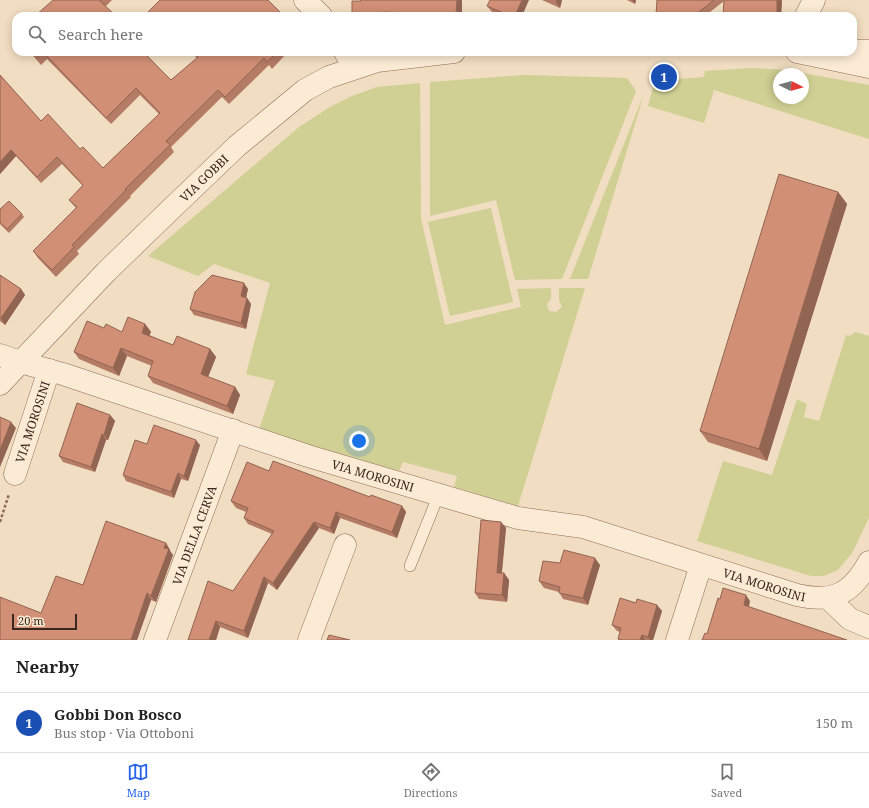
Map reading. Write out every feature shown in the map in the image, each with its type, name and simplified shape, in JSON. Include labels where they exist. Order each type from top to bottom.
[{"type":"street","points":[[305,0],[317,12]]},
{"type":"street","points":[[800,12],[803,0]]},
{"type":"street","points":[[808,12],[814,0]]},
{"type":"street","points":[[857,51],[869,51]]},
{"type":"street","name":"VIA GOBBI","points":[[0,384],[106,272],[237,146],[306,90],[329,77],[349,60],[376,61],[419,56]]},
{"type":"street","points":[[816,56],[869,67]]},
{"type":"street","name":"VIA MOROSINI","points":[[0,355],[233,430],[308,456],[518,518],[583,527],[813,599],[835,596]]},
{"type":"street","name":"VIA MOROSINI","points":[[16,474],[49,370]]},
{"type":"street","name":"VIA DELLA CERVA","points":[[155,640],[233,430]]},
{"type":"street","points":[[309,640],[345,545]]},
{"type":"street","points":[[869,562],[855,582],[835,596],[850,619],[869,627]]},
{"type":"street","points":[[677,640],[701,564]]},
{"type":"lane","points":[[410,566],[439,494]]},
{"type":"path","points":[[0,522],[16,474]]},
{"type":"shaded area","points":[[752,68],[773,69],[773,104],[809,104],[809,74],[869,85],[869,139],[714,90],[704,123],[648,106],[655,81],[704,77],[705,71]]},
{"type":"shaded area","points":[[525,75],[627,78],[636,91],[562,279],[515,280],[496,200],[430,216],[430,82]]},
{"type":"shaded area","points":[[420,83],[421,218],[445,325],[521,307],[517,289],[551,288],[551,299],[547,304],[549,311],[556,312],[562,307],[559,300],[559,288],[585,288],[518,506],[454,487],[457,476],[403,462],[399,471],[259,430],[275,381],[246,374],[270,283],[214,264],[198,276],[148,256],[299,127],[330,107],[352,96],[377,87]]},
{"type":"shaded area","points":[[644,94],[588,279],[570,279]]},
{"type":"shaded area","points":[[491,208],[513,302],[450,316],[428,222]]},
{"type":"shaded area","points":[[856,332],[869,336],[869,518],[852,553],[838,570],[824,576],[811,576],[697,541],[723,461],[772,475],[797,399],[807,404],[804,417],[819,421],[846,335],[850,336]]},
{"type":"building","points":[[53,0],[101,0],[100,1],[112,12],[40,12]]},
{"type":"building","points":[[160,0],[268,0],[280,12],[148,12]]},
{"type":"building","points":[[457,0],[456,12],[352,12],[352,1]]},
{"type":"building","points":[[490,0],[522,0],[517,12],[501,12],[487,6]]},
{"type":"building","points":[[657,0],[714,0],[699,12],[656,12]]},
{"type":"building","points":[[724,0],[777,0],[777,12],[723,12]]},
{"type":"building","points":[[47,56],[147,56],[171,80],[198,57],[197,56],[273,56],[267,62],[264,58],[225,97],[218,90],[166,141],[170,145],[125,189],[126,190],[72,245],[74,247],[52,270],[33,251],[77,207],[69,200],[83,185],[57,157],[37,177],[11,150],[0,162],[0,75],[41,121],[48,114],[80,149],[83,147],[103,168],[160,113],[136,88],[106,118]]},
{"type":"building","points":[[779,174],[838,192],[759,449],[700,431]]},
{"type":"building","points":[[9,201],[22,214],[7,229],[0,223],[0,209]]},
{"type":"building","points":[[0,275],[21,289],[1,318],[0,318]]},
{"type":"building","points":[[212,275],[244,283],[241,296],[247,298],[241,323],[190,309],[195,292]]},
{"type":"building","points":[[128,317],[145,324],[142,333],[173,345],[177,336],[210,349],[201,374],[235,387],[227,406],[148,376],[153,361],[121,348],[113,368],[74,352],[87,321],[104,328],[106,324],[122,332]]},
{"type":"building","points":[[77,403],[110,415],[104,435],[102,434],[91,467],[59,456]]},
{"type":"building","points":[[0,417],[11,422],[0,450]]},
{"type":"building","points":[[154,425],[196,440],[184,476],[178,473],[171,492],[123,475],[135,440],[147,444]]},
{"type":"building","points":[[273,461],[370,497],[371,495],[402,506],[392,532],[336,512],[330,528],[314,522],[273,583],[264,577],[244,631],[216,621],[209,640],[188,640],[208,581],[233,591],[274,531],[244,518],[248,508],[231,501],[247,462],[269,471]]},
{"type":"building","points":[[481,520],[501,522],[497,573],[504,573],[502,595],[475,593]]},
{"type":"building","points":[[106,521],[166,543],[164,548],[169,549],[151,596],[147,593],[131,640],[0,640],[0,597],[41,613],[56,576],[83,585]]},
{"type":"building","points":[[564,550],[595,558],[583,598],[559,593],[560,587],[539,581],[543,561],[560,563]]},
{"type":"building","points":[[723,588],[746,595],[744,605],[847,640],[702,640],[705,633],[707,634],[718,598],[720,599]]},
{"type":"building","points":[[620,598],[636,603],[637,599],[657,605],[648,637],[642,635],[640,640],[618,639],[621,628],[612,625]]},
{"type":"building","points":[[329,635],[350,640],[327,640]]},
{"type":"place","name":"Gobbi Don Bosco","points":[[664,77]]}]
